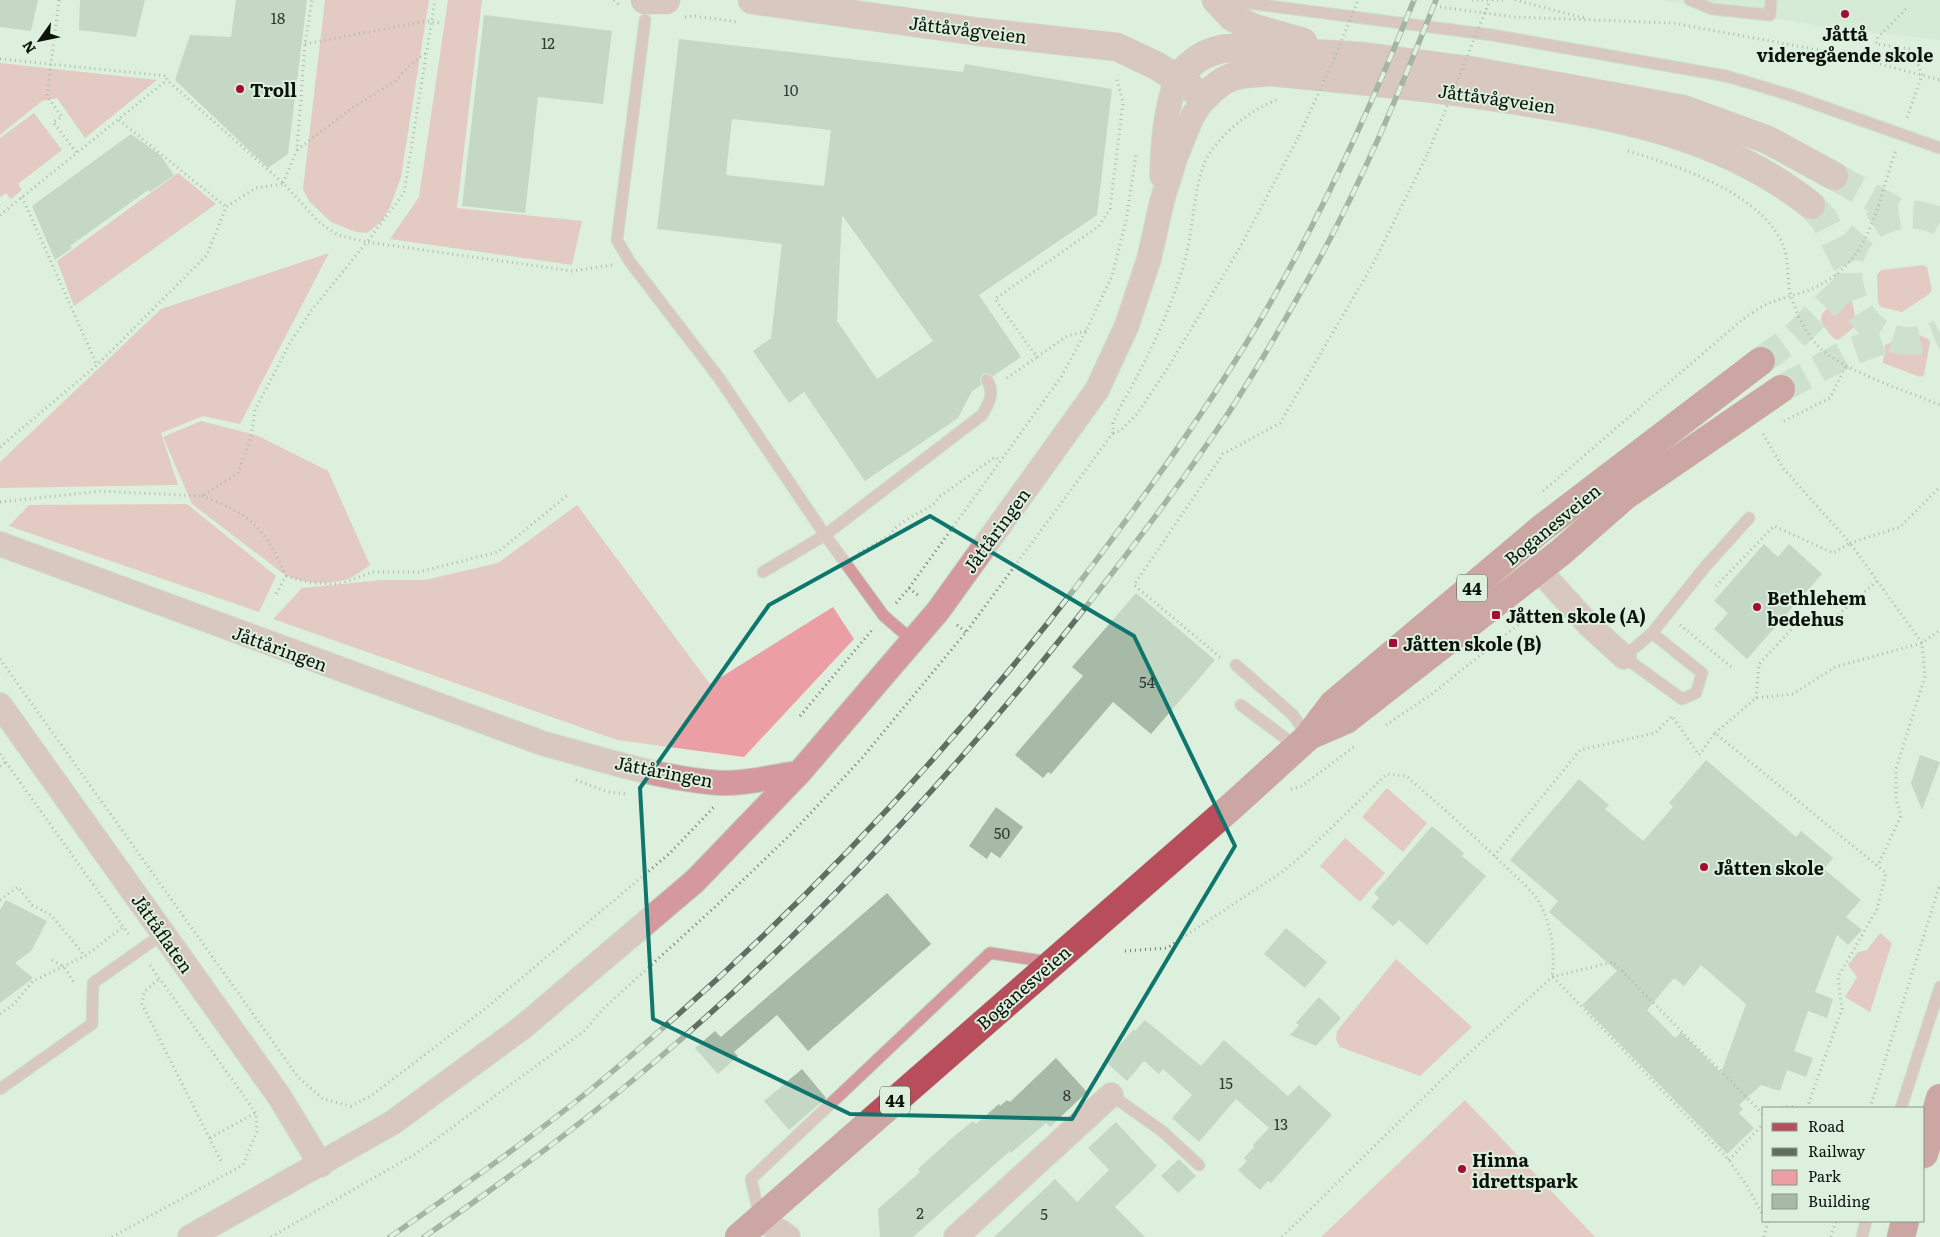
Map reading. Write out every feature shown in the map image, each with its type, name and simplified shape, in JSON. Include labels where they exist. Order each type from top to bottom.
[{"type":"main road","name":"Boganesveien","points":[[738,1237],[1302,742],[1333,704],[1542,528],[1761,361]]},
{"type":"main road","name":"Boganesveien","points":[[1302,742],[1346,720],[1538,569],[1625,496],[1781,389]]},
{"type":"main road","points":[[1925,1150],[1940,1098]]},
{"type":"main road","points":[[1901,1237],[1905,1222]]},
{"type":"street","points":[[645,10],[666,0]]},
{"type":"street","name":"Jåttåvågveien","points":[[752,0],[980,32],[1117,47],[1157,66],[1206,97],[1224,79],[1238,74],[1270,72],[1468,93],[1573,109],[1643,123],[1720,152],[1773,177],[1811,204]]},
{"type":"street","name":"Jåttåvågveien","points":[[1216,0],[1232,17],[1254,28],[1360,56]]},
{"type":"street","name":"Jåttåvågveien","points":[[1177,78],[1200,56],[1218,49],[1230,48],[1360,56],[1474,71],[1683,109],[1768,140],[1834,176]]},
{"type":"street","name":"Jåttåringen","points":[[1162,201],[1163,135],[1167,106],[1177,78]]},
{"type":"street","name":"Jåttåringen","points":[[0,544],[542,743],[622,764],[709,782],[738,782],[800,773],[938,611],[1097,390],[1130,316],[1150,259],[1162,201],[1176,156],[1192,116],[1206,97]]},
{"type":"street","points":[[1538,569],[1584,619],[1624,656]]},
{"type":"street","name":"Jåttåflaten","points":[[0,705],[279,1096],[321,1165]]},
{"type":"street","points":[[190,1237],[321,1165],[392,1123],[530,1021],[695,881],[800,773]]},
{"type":"street","points":[[956,1237],[1110,1095]]},
{"type":"street","points":[[760,1218],[788,1237]]},
{"type":"lane","points":[[1224,0],[1492,35],[1726,76],[1790,95],[1940,148]]},
{"type":"lane","points":[[1690,0],[1712,9],[1770,15],[1771,0]]},
{"type":"lane","points":[[645,10],[617,240],[630,262],[719,378],[825,535],[884,616],[913,641]]},
{"type":"lane","points":[[763,572],[825,535],[982,415],[991,398],[992,388],[987,380]]},
{"type":"lane","points":[[1652,633],[1702,673],[1696,693],[1682,699],[1624,656],[1652,633],[1705,567],[1749,518]]},
{"type":"lane","points":[[1236,665],[1293,715],[1302,742]]},
{"type":"lane","points":[[1241,704],[1302,742]]},
{"type":"lane","points":[[0,1089],[92,1024],[93,983],[164,933]]},
{"type":"lane","points":[[760,1218],[751,1179],[990,953],[1051,963]]},
{"type":"lane","points":[[1901,1107],[1940,987]]},
{"type":"lane","points":[[1110,1095],[1162,1132],[1199,1166]]},
{"type":"lane","points":[[1862,1237],[1866,1222]]},
{"type":"path","points":[[59,0],[47,96],[62,117],[53,122],[77,154]]},
{"type":"path","points":[[283,183],[296,150],[305,44],[312,0]]},
{"type":"path","points":[[202,496],[238,473],[251,437],[255,410],[290,343],[311,311],[404,193],[435,0]]},
{"type":"path","points":[[1113,433],[1120,431],[1137,414],[1238,251],[1299,136],[1358,0]]},
{"type":"path","points":[[1475,0],[1506,0]]},
{"type":"path","points":[[1236,665],[1221,657],[1134,585],[1223,454],[1280,423],[1373,264],[1428,153],[1490,0]]},
{"type":"path","points":[[1515,0],[1592,20]]},
{"type":"path","points":[[1439,7],[1515,17],[1673,23],[1837,54],[1940,80]]},
{"type":"path","points":[[1906,9],[1878,37],[1876,44],[1912,49],[1922,75],[1910,111]]},
{"type":"path","points":[[305,44],[432,21],[440,23]]},
{"type":"path","points":[[296,150],[352,108],[394,82],[413,62],[427,53]]},
{"type":"path","points":[[0,58],[167,76],[167,80],[283,183],[320,223],[338,235],[367,242],[572,271],[630,262]]},
{"type":"path","points":[[1037,357],[995,299],[1099,226],[1106,218],[1110,209],[1123,102],[1115,73]]},
{"type":"path","points":[[0,215],[167,80]]},
{"type":"path","points":[[1313,97],[1322,98]]},
{"type":"path","points":[[271,1237],[417,1153],[584,1031],[604,1008],[716,906],[792,833],[862,758],[966,632],[1113,433],[1113,423],[1119,409],[1158,334],[1168,310],[1185,259],[1203,166],[1226,132],[1266,104],[1284,98]]},
{"type":"path","points":[[1436,112],[1446,113]]},
{"type":"path","points":[[119,120],[226,207]]},
{"type":"path","points":[[1620,149],[1666,163],[1708,181],[1750,206],[1767,220],[1778,234],[1785,251],[1791,295],[1816,345],[1830,357],[1940,405]]},
{"type":"path","points":[[800,716],[909,588],[1061,377],[1086,331],[1112,276],[1126,221],[1137,153]]},
{"type":"path","points":[[1542,492],[1731,328],[1767,304],[1815,288],[1837,275],[1849,265],[1859,251],[1875,218],[1894,156]]},
{"type":"path","points":[[0,447],[96,365],[208,256],[226,207],[256,188],[283,183]]},
{"type":"path","points":[[22,197],[96,365]]},
{"type":"path","points":[[1007,378],[1067,336],[1086,331]]},
{"type":"path","points":[[1762,432],[1783,468],[1850,543],[1922,643],[1925,676],[1896,769],[1896,799],[1901,816],[1878,866]]},
{"type":"path","points":[[856,555],[890,535],[895,528],[909,518],[933,505],[939,497],[995,457],[1001,461]]},
{"type":"path","points":[[1713,589],[1774,526],[1833,554],[1850,543],[1900,527],[1940,487]]},
{"type":"path","points":[[0,502],[101,491],[202,496],[234,508],[259,528],[274,550],[286,576],[311,583],[339,584],[373,572],[419,572],[498,552],[569,494]]},
{"type":"path","points":[[276,594],[286,576]]},
{"type":"path","points":[[1756,698],[1760,664],[1800,620],[1831,621],[1878,580]]},
{"type":"path","points":[[1686,617],[1680,624],[1734,669]]},
{"type":"path","points":[[1494,856],[1580,750],[1655,733],[1672,716],[1699,755],[1715,733],[1756,698],[1793,694],[1835,667],[1922,643],[1940,630]]},
{"type":"path","points":[[0,659],[298,1077],[323,1099],[352,1106],[372,1095],[486,1008],[669,854],[717,804]]},
{"type":"path","points":[[1715,733],[1886,873],[1877,909],[1838,977],[1842,1009],[1808,1107]]},
{"type":"path","points":[[0,754],[140,950],[158,980],[256,1113],[257,1131],[243,1165],[112,1237]]},
{"type":"path","points":[[0,766],[6,762]]},
{"type":"path","points":[[1125,951],[1166,948],[1282,872],[1304,854],[1387,774],[1406,776],[1537,898],[1545,917],[1555,959],[1552,977]]},
{"type":"path","points":[[1870,1107],[1940,884]]},
{"type":"path","points":[[0,900],[18,887],[32,905],[51,915],[85,956]]},
{"type":"path","points":[[0,1014],[14,1004],[33,981],[85,956],[123,927]]},
{"type":"path","points":[[52,960],[64,967],[80,992]]},
{"type":"path","points":[[1282,1237],[1464,1058],[1552,977],[1613,962],[1762,1113]]},
{"type":"path","points":[[1552,977],[1729,1160],[1747,1186],[1762,1213]]},
{"type":"path","points":[[158,980],[144,992],[142,1004],[221,1161]]},
{"type":"path","points":[[210,1138],[256,1113]]},
{"type":"path","points":[[1729,1160],[1762,1125]]},
{"type":"path","points":[[1764,1237],[1767,1222]]},
{"type":"path","points":[[1831,1237],[1836,1222]]},
{"type":"highlighted area","points":[[930,516],[1134,636],[1235,846],[1072,1119],[850,1114],[653,1019],[640,788],[769,605]]},
{"type":"shaded area","name":"Jåttå videregående skole","points":[[1660,0],[1940,0],[1940,40],[1841,29]]},
{"type":"green space","points":[[325,0],[429,0],[401,177],[390,207],[382,221],[367,233],[356,232],[331,222],[309,201],[303,189]]},
{"type":"green space","points":[[448,0],[482,0],[457,208],[582,221],[572,265],[390,239],[419,197]]},
{"type":"green space","points":[[0,63],[157,80],[85,138],[57,98],[42,101],[0,135]]},
{"type":"green space","points":[[34,113],[62,150],[18,184],[22,190],[11,199],[6,193],[0,197],[0,138]]},
{"type":"green space","points":[[178,173],[216,204],[74,306],[57,261]]},
{"type":"green space","points":[[329,253],[240,424],[203,416],[161,433],[178,485],[0,488],[0,462],[161,309]]},
{"type":"green space","points":[[1923,265],[1927,267],[1932,290],[1928,295],[1902,312],[1881,307],[1878,303],[1877,275],[1881,270]]},
{"type":"green space","points":[[1848,299],[1852,301],[1857,325],[1838,340],[1826,329],[1821,318],[1826,309]]},
{"type":"green space","points":[[1914,333],[1929,339],[1930,343],[1924,375],[1920,377],[1883,363],[1885,345]]},
{"type":"green space","points":[[201,421],[256,435],[328,471],[370,565],[353,577],[342,581],[324,583],[296,579],[281,572],[192,504],[163,437]]},
{"type":"green space","points":[[187,504],[276,576],[259,612],[9,526],[29,505]]},
{"type":"green space","points":[[577,505],[710,684],[833,607],[854,639],[744,757],[617,740],[273,619],[302,588],[382,580],[425,580],[498,563]]},
{"type":"green space","points":[[1387,788],[1427,823],[1403,852],[1362,817]]},
{"type":"green space","points":[[1345,838],[1385,873],[1360,902],[1320,866]]},
{"type":"green space","points":[[1880,933],[1892,943],[1870,1012],[1845,997],[1857,977],[1848,965],[1858,952],[1867,950]]},
{"type":"green space","points":[[1396,959],[1472,1027],[1420,1076],[1340,1047],[1336,1040],[1337,1031]]},
{"type":"green space","name":"Hinna idrettspark","points":[[1465,1100],[1595,1237],[1321,1237]]},
{"type":"building","points":[[0,0],[38,0],[31,31],[0,27]]},
{"type":"building","points":[[80,0],[145,0],[136,37],[79,30]]},
{"type":"building","name":"Troll","points":[[236,0],[307,0],[288,154],[268,168],[175,80],[190,35],[231,37]]},
{"type":"building","points":[[484,15],[612,31],[603,104],[538,97],[525,213],[462,206]]},
{"type":"building","points":[[679,39],[963,72],[965,64],[1112,89],[1097,215],[979,295],[1021,357],[993,376],[988,373],[983,374],[980,379],[981,385],[972,391],[958,418],[865,481],[804,392],[789,403],[753,351],[771,338],[782,244],[657,229]],"holes":[[[732,119],[831,130],[824,186],[726,175]],[[842,215],[933,341],[877,379],[837,321]]]},
{"type":"building","points":[[131,134],[160,155],[174,175],[150,192],[148,190],[70,246],[72,248],[55,260],[32,206]]},
{"type":"building","name":"Bethlehem bedehus","points":[[1764,544],[1778,557],[1789,544],[1822,574],[1747,659],[1714,629],[1728,613],[1714,601]]},
{"type":"building","points":[[1136,593],[1215,660],[1151,734],[1113,702],[1051,774],[1048,772],[1043,778],[1015,755],[1083,676],[1072,667]]},
{"type":"building","points":[[1920,755],[1940,762],[1922,810],[1911,783]]},
{"type":"building","points":[[1706,760],[1796,837],[1801,831],[1833,858],[1824,869],[1861,900],[1846,917],[1862,930],[1848,945],[1837,935],[1815,992],[1833,999],[1827,1018],[1808,1011],[1794,1051],[1813,1058],[1806,1077],[1787,1070],[1780,1091],[1761,1085],[1739,1105],[1743,1109],[1739,1113],[1754,1128],[1727,1154],[1582,1005],[1617,971],[1549,912],[1558,901],[1510,860],[1579,779],[1609,805],[1605,809],[1643,841],[1673,807],[1669,803]],"holes":[[[1701,965],[1746,1004],[1721,1073],[1681,1032],[1675,1038],[1647,1010],[1674,978],[1684,986]]]},
{"type":"building","points":[[996,807],[1023,827],[1000,858],[991,852],[987,859],[969,846]]},
{"type":"building","points":[[1432,826],[1464,853],[1462,856],[1486,876],[1427,945],[1399,920],[1393,926],[1371,907],[1379,898],[1374,893]]},
{"type":"building","points":[[887,893],[931,944],[808,1051],[777,1015],[734,1052],[738,1056],[718,1074],[695,1048],[715,1031],[721,1037]]},
{"type":"building","points":[[6,900],[47,921],[31,951],[15,963],[33,978],[0,1003],[0,910]]},
{"type":"building","points":[[1286,928],[1327,962],[1305,988],[1264,954]]},
{"type":"building","points":[[1319,997],[1341,1018],[1316,1046],[1290,1035],[1299,1025],[1296,1023]]},
{"type":"building","points":[[1145,1020],[1201,1066],[1224,1040],[1288,1096],[1299,1085],[1332,1115],[1271,1183],[1268,1181],[1260,1190],[1238,1170],[1247,1161],[1244,1158],[1254,1147],[1253,1145],[1269,1128],[1236,1099],[1199,1142],[1172,1118],[1192,1095],[1163,1069],[1159,1074],[1144,1061],[1127,1081],[1105,1061],[1134,1029],[1135,1031]]},
{"type":"building","points":[[1056,1058],[1087,1092],[1050,1127],[1046,1123],[1011,1153],[1010,1151],[913,1237],[880,1237],[878,1209],[920,1172],[918,1169],[952,1138],[973,1121],[976,1124],[999,1104],[1000,1106],[1007,1100],[1010,1102]]},
{"type":"building","points":[[802,1069],[826,1098],[789,1130],[764,1101]]},
{"type":"building","points":[[1116,1122],[1157,1166],[1115,1207],[1145,1237],[994,1237],[1055,1179],[1077,1202],[1109,1170],[1088,1148]]},
{"type":"building","points":[[1179,1159],[1196,1176],[1178,1193],[1161,1176]]},
{"type":"tunnel","points":[[1834,176],[1903,215]]},
{"type":"tunnel","points":[[1811,205],[1824,219],[1848,267]]},
{"type":"tunnel","points":[[1940,222],[1923,216],[1905,215],[1892,217],[1867,230],[1853,250],[1849,274],[1853,299],[1866,321],[1885,336],[1910,341],[1940,333]]},
{"type":"tunnel","points":[[1761,361],[1794,337],[1848,284]]},
{"type":"tunnel","points":[[1781,389],[1850,352],[1892,337]]},
{"type":"railway","points":[[390,1237],[559,1115],[677,1016],[739,959],[858,841],[915,780],[1024,653],[1148,491],[1258,324],[1302,246],[1342,165],[1414,0]]},
{"type":"railway","points":[[424,1237],[511,1175],[596,1110],[704,1019],[756,971],[856,873],[951,769],[1042,662],[1158,513],[1202,452],[1258,367],[1346,208],[1393,105],[1436,0]]},
{"type":"place","name":"Jåttå videregående skole","points":[[1845,14]]},
{"type":"place","name":"Troll","points":[[240,89]]},
{"type":"place","name":"Bethlehem bedehus","points":[[1757,607]]},
{"type":"place","name":"Jåtten skole (A)","points":[[1496,615]]},
{"type":"place","name":"Jåtten skole (B)","points":[[1393,643]]},
{"type":"place","name":"Jåtten skole","points":[[1704,867]]},
{"type":"place","name":"Hinna idrettspark","points":[[1462,1169]]}]
